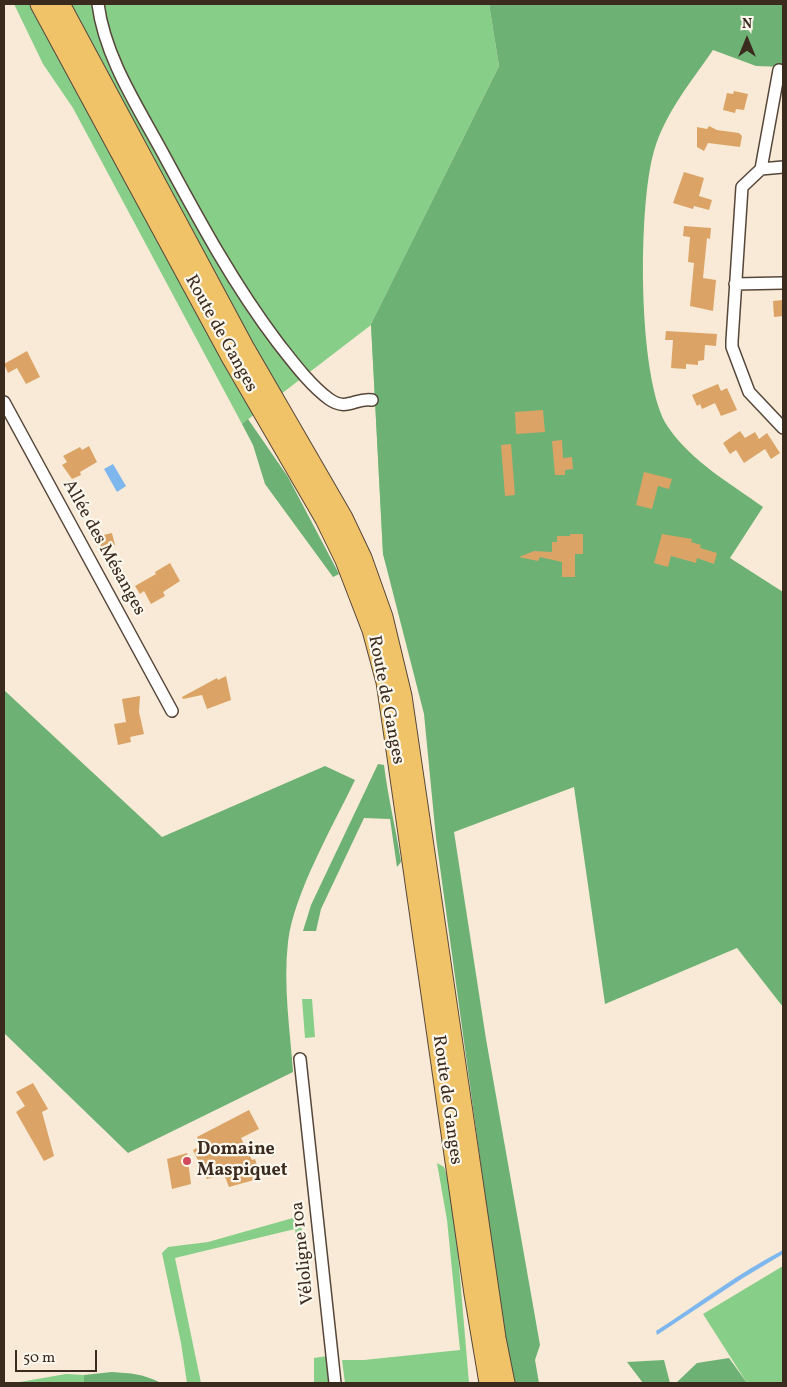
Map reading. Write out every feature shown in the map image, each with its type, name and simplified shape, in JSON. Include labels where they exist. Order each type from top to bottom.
[{"type":"main road","name":"Route de Ganges","points":[[40,4],[232,357],[325,519],[345,560],[365,610],[386,682],[474,1294],[489,1383]]},
{"type":"main road","name":"Route de Ganges","points":[[60,4],[240,338],[343,518],[362,558],[383,616],[402,696],[492,1310],[505,1383]]},
{"type":"main road","points":[[448,1107],[476,1383]]},
{"type":"street","points":[[98,4],[106,40],[130,93],[232,278],[258,316],[293,361],[330,399],[346,405],[372,400]]},
{"type":"street","points":[[761,169],[778,70]]},
{"type":"street","points":[[783,168],[761,169],[746,182],[740,196],[732,347],[749,392],[783,428]]},
{"type":"street","points":[[735,284],[783,283]]},
{"type":"street","name":"Allée des Mésanges","points":[[4,402],[172,711]]},
{"type":"street","name":"Véloligne 10a","points":[[300,1059],[335,1383]]},
{"type":"green space","points":[[14,4],[489,4],[499,66],[371,324],[783,787],[609,741],[442,742],[383,554],[371,325],[242,424],[73,108],[43,64]]},
{"type":"green space","points":[[489,4],[783,4],[783,67],[756,66],[713,50],[665,124],[654,151],[649,176],[645,210],[643,292],[650,372],[658,404],[668,427],[688,451],[712,471],[763,507],[730,558],[783,592],[783,1007],[737,948],[605,1004],[574,787],[454,832],[486,1039],[540,1345],[535,1360],[539,1383],[514,1383],[503,1326],[436,838],[424,714],[383,554],[371,324],[499,66]]},
{"type":"green space","points":[[248,419],[288,477],[339,574],[333,577],[265,484],[253,445],[242,424]]},
{"type":"green space","points":[[4,690],[162,837],[325,766],[355,780],[306,881],[292,923],[288,942],[286,975],[293,1072],[128,1153],[4,1033]]},
{"type":"green space","points":[[378,764],[384,765],[401,862],[397,867],[390,819],[364,818],[321,909],[316,931],[303,931],[311,905]]},
{"type":"green space","points":[[302,999],[312,999],[315,1037],[305,1038]]},
{"type":"green space","points":[[437,1163],[444,1167],[447,1176],[457,1242],[469,1383],[345,1383],[342,1360],[364,1360],[460,1350],[447,1220]]},
{"type":"green space","points":[[300,1216],[307,1271],[301,1273],[295,1229],[175,1258],[201,1383],[187,1383],[181,1343],[162,1253],[168,1247],[208,1242]]},
{"type":"green space","points":[[783,1266],[783,1383],[747,1383],[703,1314]]},
{"type":"green space","points":[[327,1356],[330,1383],[314,1383],[314,1358]]},
{"type":"green space","points":[[729,1358],[747,1383],[676,1383],[697,1363]]},
{"type":"green space","points":[[664,1360],[670,1383],[643,1383],[627,1362]]},
{"type":"green space","points":[[112,1372],[137,1375],[161,1383],[84,1383],[84,1375]]},
{"type":"green space","points":[[66,1374],[84,1375],[84,1383],[14,1383]]},
{"type":"water","points":[[113,464],[126,486],[117,492],[104,469]]},
{"type":"water","points":[[783,1250],[783,1254],[657,1335],[656,1331]]},
{"type":"building","points":[[734,91],[748,94],[744,110],[736,109],[735,113],[723,110],[727,93],[733,94]]},
{"type":"building","points":[[709,126],[717,130],[739,133],[742,136],[740,147],[708,143],[704,151],[697,147],[697,127],[707,129]]},
{"type":"building","points":[[684,172],[704,178],[699,196],[712,200],[709,210],[694,206],[693,209],[673,203]]},
{"type":"building","points":[[684,226],[711,228],[710,239],[707,238],[703,278],[716,280],[713,311],[690,306],[694,263],[688,262],[690,237],[683,236]]},
{"type":"building","points":[[783,300],[783,316],[774,317],[773,301]]},
{"type":"building","points":[[666,331],[717,334],[716,346],[705,345],[704,360],[698,361],[698,365],[686,364],[686,369],[671,368],[673,340],[665,340]]},
{"type":"building","points":[[27,351],[40,377],[26,384],[17,368],[8,373],[4,364]]},
{"type":"building","points":[[718,384],[721,391],[727,388],[737,410],[721,416],[715,403],[702,409],[700,404],[697,406],[692,395]]},
{"type":"building","points":[[543,410],[545,432],[516,434],[515,412]]},
{"type":"building","points":[[740,431],[745,438],[755,432],[759,439],[767,433],[780,453],[771,459],[765,449],[744,463],[736,450],[730,454],[723,443]]},
{"type":"building","points":[[562,440],[563,458],[572,457],[573,469],[565,470],[565,475],[555,475],[552,441]]},
{"type":"building","points":[[511,444],[515,495],[505,496],[501,445]]},
{"type":"building","points":[[89,446],[97,462],[80,472],[81,475],[72,479],[62,465],[67,462],[63,456],[80,447],[82,450]]},
{"type":"building","points":[[644,472],[672,479],[669,489],[658,486],[652,509],[636,505]]},
{"type":"building","points":[[112,533],[115,545],[101,548],[99,536]]},
{"type":"building","points":[[570,534],[583,534],[583,554],[575,554],[575,577],[562,577],[562,562],[540,557],[538,561],[519,557],[534,551],[552,552],[552,542],[557,542],[557,536],[570,536]]},
{"type":"building","points":[[662,534],[692,539],[691,542],[701,545],[700,548],[717,553],[714,564],[697,558],[696,563],[671,556],[668,567],[654,563]]},
{"type":"building","points":[[170,563],[180,581],[163,592],[165,596],[151,604],[144,591],[140,594],[135,586],[156,574],[155,572]]},
{"type":"building","points":[[226,676],[231,700],[207,709],[202,695],[183,699],[182,697],[217,678],[218,680]]},
{"type":"building","points":[[140,696],[139,712],[144,734],[130,737],[131,742],[118,745],[114,724],[126,722],[122,699]]},
{"type":"building","points":[[33,1083],[48,1109],[42,1112],[54,1156],[44,1161],[16,1112],[25,1106],[16,1092]]},
{"type":"building","points":[[249,1110],[259,1129],[241,1138],[252,1160],[255,1159],[261,1178],[229,1187],[224,1174],[207,1179],[193,1150],[201,1146],[197,1137]]},
{"type":"building","points":[[187,1153],[191,1184],[172,1189],[167,1159]]},
{"type":"place","name":"Domaine Maspiquet","points":[[187,1161]]}]
